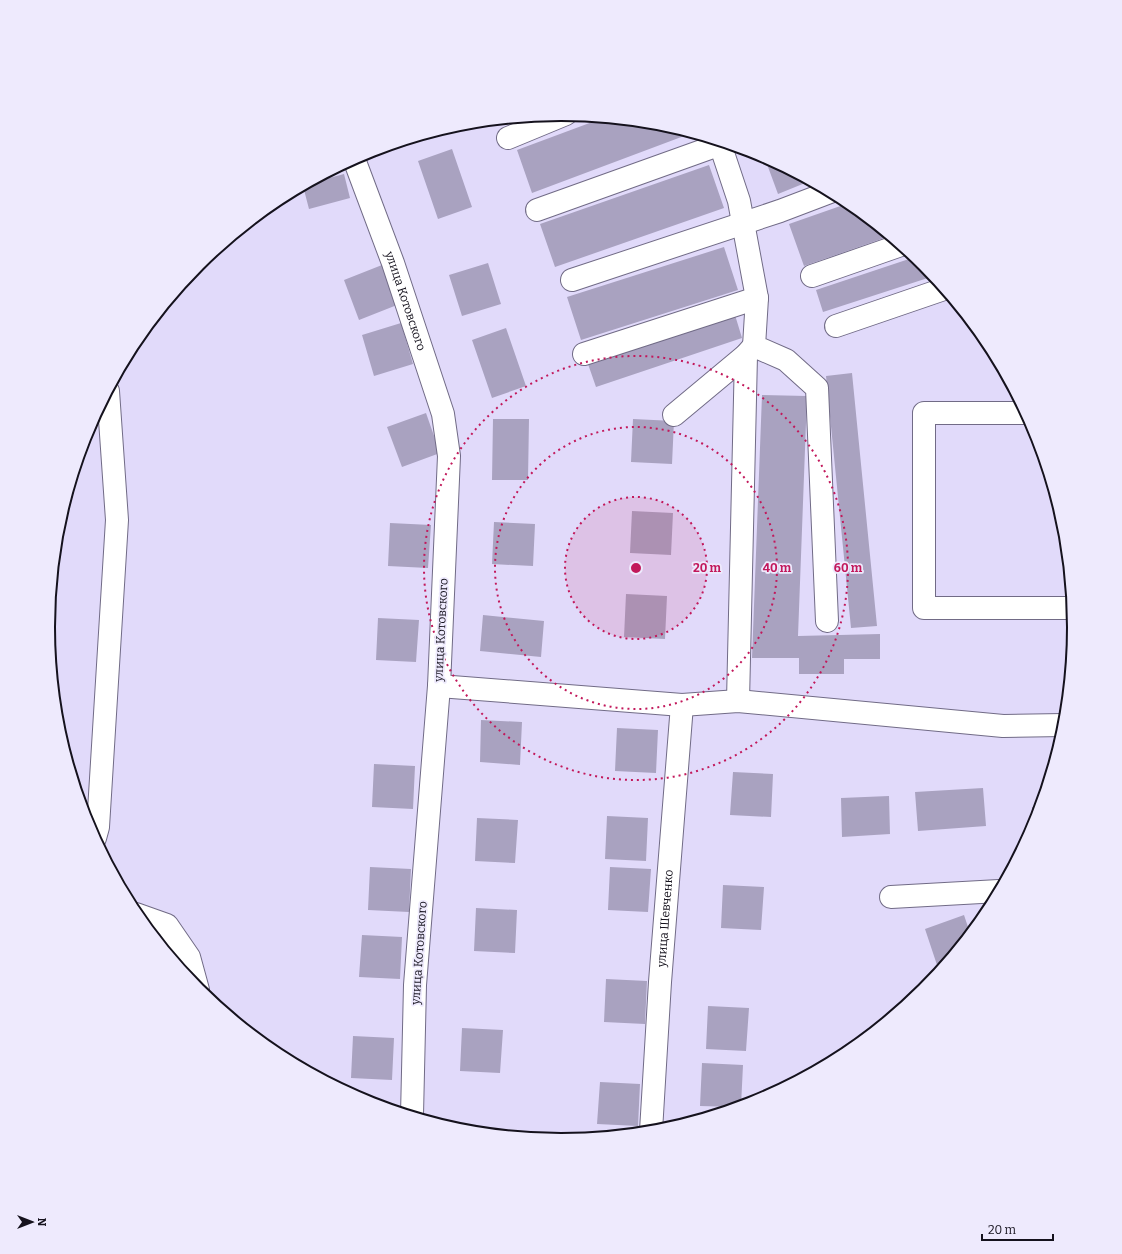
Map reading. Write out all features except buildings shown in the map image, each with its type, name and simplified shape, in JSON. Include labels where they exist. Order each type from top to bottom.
[{"type":"lane","points":[[508,138],[548,121]]},
{"type":"lane","points":[[537,210],[715,145]]},
{"type":"lane","points":[[722,147],[739,201],[757,298],[750,350],[738,701]]},
{"type":"lane","name":"улица Котовского","points":[[356,165],[393,263],[443,414],[449,456],[439,686],[415,985],[412,1110]]},
{"type":"lane","points":[[572,280],[823,194]]},
{"type":"lane","points":[[812,276],[895,247]]},
{"type":"lane","points":[[836,326],[939,291]]},
{"type":"lane","points":[[584,354],[757,298]]},
{"type":"lane","points":[[674,415],[750,350]]},
{"type":"lane","points":[[750,350],[786,360],[817,388],[827,621]]},
{"type":"lane","points":[[98,829],[117,520],[109,400]]},
{"type":"lane","points":[[1019,413],[924,413],[924,608],[1066,608]]},
{"type":"lane","points":[[439,686],[682,705],[738,701],[1003,726],[1057,725]]},
{"type":"lane","name":"улица Шевченко","points":[[651,1125],[660,982],[682,705]]},
{"type":"lane","points":[[891,897],[992,891]]},
{"type":"lane","points":[[147,918],[167,925],[189,957],[194,975]]}]
